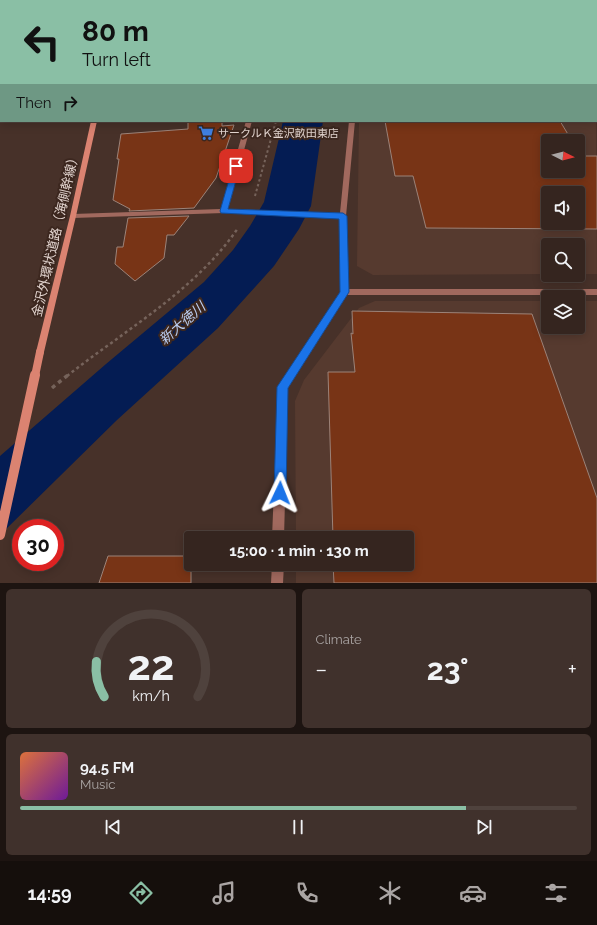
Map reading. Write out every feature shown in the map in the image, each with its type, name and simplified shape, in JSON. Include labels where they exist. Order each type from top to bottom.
[{"type":"street","name":"金沢外環状道路（海側幹線）","points":[[0,535],[40,352],[94,122]]},
{"type":"street","points":[[224,211],[249,122]]},
{"type":"street","points":[[278,531],[283,387],[345,292],[343,216],[352,122]]},
{"type":"street","points":[[73,216],[224,211],[343,216]]},
{"type":"street","points":[[345,292],[597,292]]},
{"type":"street","points":[[277,583],[278,571]]},
{"type":"path","points":[[49,390],[93,355],[194,280],[228,244],[256,194],[276,122]]},
{"type":"shaded area","points":[[359,122],[596,122],[597,274],[585,274],[585,238],[541,238],[541,274],[373,275],[357,266]]},
{"type":"shaded area","points":[[375,301],[541,301],[541,334],[585,334],[585,301],[597,301],[597,583],[296,583],[296,571],[414,571],[414,531],[296,531],[295,401],[304,380],[359,308]]},
{"type":"water","name":"新大徳川","points":[[283,122],[323,122],[311,206],[299,229],[274,266],[218,328],[117,420],[16,519],[12,519],[12,523],[0,535],[0,456],[106,364],[204,282],[233,250],[250,226],[264,202]]},
{"type":"building","points":[[188,122],[222,122],[222,126],[234,125],[216,178],[194,208],[129,211],[130,209],[113,200],[121,134],[188,129]]},
{"type":"building","points":[[385,122],[561,122],[568,134],[541,134],[541,178],[585,178],[585,156],[597,156],[597,229],[585,229],[585,186],[541,186],[541,229],[426,228],[413,176],[395,176]]},
{"type":"building","points":[[189,216],[174,235],[167,235],[164,258],[135,281],[115,264],[117,247],[123,247],[128,218]]},
{"type":"building","points":[[352,311],[532,314],[597,498],[597,583],[334,583],[333,571],[414,571],[414,531],[333,531],[328,372],[355,372],[351,333],[353,334]]},
{"type":"building","points":[[108,556],[184,556],[184,571],[191,571],[191,583],[99,583]]},
{"type":"place","name":"サークルＫ金沢畝田東店","points":[[206,133]]},
{"type":"route","points":[[236,166],[224,211],[343,216],[345,292],[283,387],[280,493]]}]
